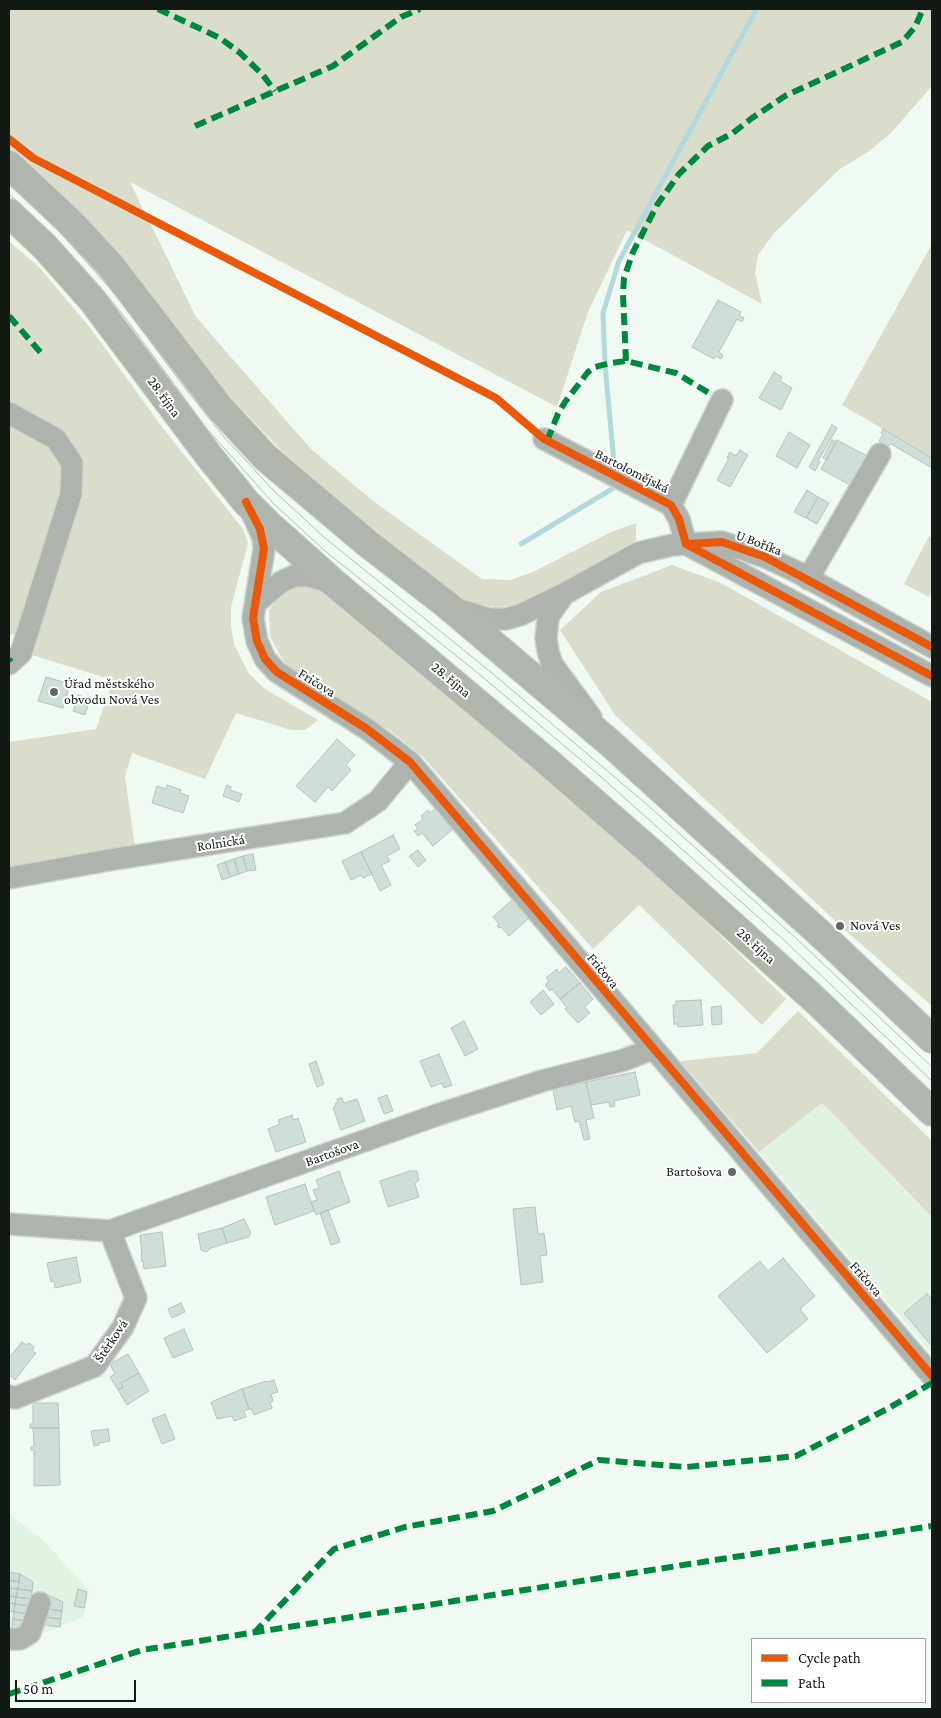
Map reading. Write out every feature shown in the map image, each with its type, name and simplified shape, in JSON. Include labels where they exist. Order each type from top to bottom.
[{"type":"main road","points":[[9,165],[72,224],[111,266],[220,408],[265,457],[610,743],[827,940],[932,1039]]},
{"type":"main road","name":"28. října","points":[[9,213],[45,247],[92,300],[195,439],[246,502],[290,545],[600,806],[812,997],[932,1112]]},
{"type":"street","name":"Bartolomějská","points":[[671,505],[722,400]]},
{"type":"street","points":[[9,414],[56,439],[72,463],[71,494],[15,659]]},
{"type":"street","name":"Bartolomějská","points":[[544,439],[671,505],[679,518],[686,544]]},
{"type":"street","points":[[802,576],[880,454]]},
{"type":"street","name":"Fričova","points":[[246,502],[260,529],[264,549],[254,618],[255,632],[262,652],[270,666],[289,681],[368,729],[410,762],[652,1049],[932,1376]]},
{"type":"street","points":[[802,576],[820,533]]},
{"type":"street","name":"U Boříka","points":[[446,606],[490,618],[506,619],[520,615],[564,594],[638,554],[672,545],[722,542],[765,557],[932,646]]},
{"type":"street","points":[[686,544],[932,676]]},
{"type":"street","points":[[257,602],[278,584],[291,577],[301,575],[334,583]]},
{"type":"street","points":[[564,594],[548,620],[546,638],[552,664],[610,743]]},
{"type":"street","name":"Rolnická","points":[[9,878],[109,860],[345,823],[378,801],[410,762]]},
{"type":"street","name":"Bartošova","points":[[9,1224],[110,1232],[437,1115],[542,1081],[624,1060],[652,1049]]},
{"type":"street","name":"Štěrková","points":[[9,1396],[15,1398],[95,1366],[123,1327],[136,1298],[110,1232]]},
{"type":"street","points":[[9,1639],[20,1639],[30,1633],[40,1603]]},
{"type":"shaded area","points":[[9,9],[932,9],[932,86],[891,133],[868,152],[840,169],[775,232],[758,255],[755,273],[762,304],[627,230],[588,312],[557,407],[130,182],[196,317],[311,449],[373,501],[482,579],[510,580],[533,572],[611,532],[636,523],[636,540],[523,605],[495,607],[464,601],[303,473],[233,400],[135,276],[47,182],[9,150]]},
{"type":"shaded area","points":[[9,241],[40,268],[92,330],[162,427],[243,529],[248,543],[231,607],[231,627],[234,644],[249,674],[265,689],[318,720],[305,730],[291,730],[236,713],[205,779],[132,753],[125,777],[135,846],[9,868],[9,742],[96,729],[113,680],[32,655],[36,639],[20,634],[9,635]]},
{"type":"shaded area","points":[[932,244],[932,458],[842,405]]},
{"type":"shaded area","points":[[929,536],[932,538],[932,590],[929,597],[904,584]]},
{"type":"shaded area","points":[[672,565],[721,583],[932,702],[932,1006],[845,930],[615,715],[560,630],[601,592]]},
{"type":"shaded area","points":[[304,584],[321,589],[641,859],[786,999],[762,1025],[639,905],[593,949],[424,758],[392,732],[285,663],[270,637],[269,610],[285,588]]},
{"type":"shaded area","points":[[798,1011],[932,1141],[932,1217],[822,1103],[759,1152],[680,1061],[757,1053]]},
{"type":"shaded area","points":[[822,1103],[932,1217],[932,1354],[759,1152]]},
{"type":"shaded area","points":[[9,1514],[44,1541],[89,1591],[83,1617],[9,1647]]},
{"type":"building","points":[[718,300],[741,312],[739,315],[744,318],[742,322],[737,319],[719,352],[723,355],[721,359],[716,356],[714,359],[692,347]]},
{"type":"building","points":[[774,372],[782,377],[780,381],[792,388],[781,410],[759,398]]},
{"type":"building","points":[[832,425],[837,428],[818,461],[820,462],[815,471],[809,467]]},
{"type":"building","points":[[883,429],[932,458],[932,468],[891,444],[887,446],[879,441],[883,434],[881,433]]},
{"type":"building","points":[[789,432],[810,445],[797,468],[776,456]]},
{"type":"building","points":[[832,440],[836,442],[827,460],[823,458]]},
{"type":"building","points":[[837,440],[867,456],[852,486],[821,469]]},
{"type":"building","points":[[740,450],[748,455],[730,487],[717,480],[729,458],[727,458],[730,452],[736,456]]},
{"type":"building","points":[[807,490],[818,497],[806,518],[794,512]]},
{"type":"building","points":[[818,497],[829,503],[817,524],[806,518]]},
{"type":"building","name":"Úřad městského obvodu Nová Ves","points":[[46,677],[70,684],[63,708],[38,701]]},
{"type":"building","points":[[78,695],[90,699],[85,715],[73,711]]},
{"type":"building","points":[[337,739],[355,755],[346,765],[351,770],[332,791],[328,787],[315,802],[296,786]]},
{"type":"building","points":[[167,785],[181,790],[180,793],[189,796],[183,813],[152,803],[157,786],[166,789]]},
{"type":"building","points":[[227,785],[231,787],[230,790],[242,794],[239,802],[223,796]]},
{"type":"building","points":[[435,809],[452,830],[433,846],[422,833],[418,836],[414,831],[418,828],[415,825],[423,819],[421,816],[428,810],[430,813]]},
{"type":"building","points":[[393,835],[400,849],[387,856],[390,861],[381,865],[391,885],[380,891],[361,852]]},
{"type":"building","points":[[418,850],[426,860],[418,867],[409,856]]},
{"type":"building","points":[[361,852],[372,874],[363,878],[361,875],[351,880],[342,861]]},
{"type":"building","points":[[253,854],[256,870],[247,871],[243,856]]},
{"type":"building","points":[[243,856],[247,871],[239,874],[234,859]]},
{"type":"building","points":[[234,859],[239,874],[230,877],[225,862]]},
{"type":"building","points":[[225,862],[230,877],[222,880],[217,865]]},
{"type":"building","points":[[512,900],[528,919],[509,936],[501,927],[497,926],[499,924],[493,917]]},
{"type":"building","points":[[566,967],[580,983],[560,999],[552,989],[550,991],[545,985],[549,981],[546,978],[557,969],[559,973]]},
{"type":"building","points":[[580,983],[593,999],[585,1007],[590,1013],[578,1023],[565,1009],[567,1008],[560,999]]},
{"type":"building","points":[[543,990],[554,1004],[541,1015],[530,1002]]},
{"type":"building","points":[[701,1000],[703,1025],[678,1027],[678,1024],[674,1024],[673,1005],[676,1005],[676,1001]]},
{"type":"building","points":[[721,1006],[722,1024],[712,1025],[711,1007]]},
{"type":"building","points":[[464,1021],[478,1049],[465,1056],[451,1028]]},
{"type":"building","points":[[439,1054],[452,1085],[444,1088],[442,1083],[431,1087],[420,1061]]},
{"type":"building","points":[[316,1061],[324,1084],[317,1087],[309,1064]]},
{"type":"building","points":[[635,1072],[640,1095],[614,1101],[615,1106],[610,1107],[609,1102],[591,1105],[586,1082]]},
{"type":"building","points":[[586,1082],[594,1118],[586,1120],[590,1139],[584,1140],[579,1121],[575,1122],[571,1106],[557,1110],[553,1090]]},
{"type":"building","points":[[387,1095],[393,1111],[384,1114],[378,1098]]},
{"type":"building","points":[[342,1098],[344,1103],[357,1099],[365,1121],[341,1130],[333,1108],[336,1106],[335,1103],[338,1103],[337,1099]]},
{"type":"building","points":[[292,1115],[293,1120],[298,1118],[306,1142],[276,1152],[268,1129],[280,1124],[278,1120]]},
{"type":"building","points":[[339,1171],[350,1202],[316,1215],[311,1202],[317,1200],[313,1190],[319,1188],[316,1180]]},
{"type":"building","points":[[410,1171],[417,1171],[419,1180],[415,1184],[419,1197],[388,1207],[380,1181]]},
{"type":"building","points":[[305,1184],[314,1211],[275,1225],[266,1197]]},
{"type":"building","points":[[535,1207],[538,1234],[544,1233],[547,1255],[540,1256],[543,1282],[521,1285],[513,1209]]},
{"type":"building","points":[[328,1210],[340,1242],[331,1245],[320,1213]]},
{"type":"building","points":[[244,1219],[251,1233],[249,1237],[227,1243],[222,1228]]},
{"type":"building","points":[[222,1228],[227,1243],[211,1248],[206,1252],[201,1250],[198,1234]]},
{"type":"building","points":[[162,1232],[166,1266],[144,1269],[140,1235]]},
{"type":"building","points":[[76,1257],[81,1282],[55,1288],[54,1281],[51,1282],[47,1263]]},
{"type":"building","points":[[783,1258],[815,1296],[800,1309],[808,1319],[767,1353],[718,1296],[760,1261],[768,1271]]},
{"type":"building","points":[[927,1294],[932,1300],[932,1346],[904,1313]]},
{"type":"building","points":[[181,1303],[185,1312],[172,1318],[168,1309]]},
{"type":"building","points":[[184,1329],[193,1350],[173,1358],[164,1338]]},
{"type":"building","points":[[22,1342],[26,1345],[29,1343],[34,1347],[32,1350],[36,1353],[15,1380],[9,1375],[9,1358]]},
{"type":"building","points":[[128,1354],[139,1373],[121,1383],[123,1387],[118,1390],[110,1377],[115,1374],[110,1364]]},
{"type":"building","points":[[139,1373],[149,1391],[127,1405],[118,1390],[123,1387],[121,1383]]},
{"type":"building","points":[[274,1380],[278,1392],[271,1394],[273,1401],[270,1402],[272,1408],[254,1415],[251,1409],[249,1409],[242,1389]]},
{"type":"building","points":[[242,1389],[249,1409],[244,1411],[246,1417],[234,1421],[232,1416],[217,1419],[211,1402]]},
{"type":"building","points":[[33,1403],[58,1403],[59,1428],[30,1428],[30,1424],[33,1424]]},
{"type":"building","points":[[165,1414],[175,1439],[162,1444],[152,1419]]},
{"type":"building","points":[[33,1428],[59,1428],[60,1485],[34,1486],[34,1450],[31,1450],[31,1447],[34,1446]]},
{"type":"building","points":[[108,1429],[110,1441],[94,1446],[91,1431]]},
{"type":"building","points":[[9,1572],[20,1574],[19,1582],[9,1580]]},
{"type":"building","points":[[20,1574],[33,1582],[32,1591],[18,1589]]},
{"type":"building","points":[[9,1580],[19,1582],[18,1589],[9,1588]]},
{"type":"building","points":[[9,1588],[18,1589],[16,1597],[9,1596]]},
{"type":"building","points":[[18,1589],[32,1591],[31,1599],[16,1597]]},
{"type":"building","points":[[78,1589],[87,1592],[84,1608],[74,1606]]},
{"type":"building","points":[[48,1595],[63,1602],[62,1611],[46,1609]]},
{"type":"building","points":[[9,1596],[16,1597],[15,1604],[9,1603]]},
{"type":"building","points":[[16,1597],[31,1599],[30,1606],[15,1604]]},
{"type":"building","points":[[9,1603],[15,1604],[14,1612],[9,1611]]},
{"type":"building","points":[[15,1604],[30,1606],[29,1614],[14,1612]]},
{"type":"building","points":[[46,1609],[62,1611],[61,1619],[45,1617]]},
{"type":"building","points":[[14,1612],[29,1614],[27,1621],[13,1619]]},
{"type":"building","points":[[45,1617],[61,1619],[60,1627],[44,1625]]},
{"type":"building","points":[[13,1619],[27,1621],[11,1634]]},
{"type":"waterway","points":[[614,463],[605,365],[603,313],[619,261],[757,9]]},
{"type":"waterway","points":[[521,544],[617,486]]},
{"type":"tram line","points":[[9,184],[42,214]]},
{"type":"tram line","points":[[9,194],[55,237],[97,283],[124,316],[207,429],[274,504],[325,551],[473,669],[600,776],[786,942],[932,1081]]},
{"type":"tram line","points":[[58,230],[115,294],[224,437],[274,491],[325,538],[492,673],[651,808],[799,941],[932,1067]]},
{"type":"marked path","points":[[158,9],[220,38],[239,52],[262,74],[275,91]]},
{"type":"marked path","points":[[195,126],[333,66],[401,17],[420,9]]},
{"type":"marked path","points":[[626,361],[624,278],[633,252],[657,205],[679,174],[708,146],[733,133],[785,96],[902,42],[915,27],[923,9]]},
{"type":"marked path","points":[[9,316],[41,353]]},
{"type":"marked path","points":[[547,441],[565,402],[588,372],[595,367],[626,361],[676,373],[709,393]]},
{"type":"marked path","points":[[254,1633],[334,1549],[405,1527],[493,1511],[599,1460],[686,1467],[796,1456],[889,1408],[932,1383]]},
{"type":"marked path","points":[[9,1694],[142,1650],[932,1526]]},
{"type":"cycle path","points":[[9,139],[33,158],[496,398],[544,439],[671,505],[679,519],[686,544]]},
{"type":"cycle path","points":[[246,502],[260,529],[264,549],[253,618],[257,641],[265,659],[277,672],[367,729],[410,762],[932,1376]]},
{"type":"cycle path","points":[[686,544],[722,542],[765,557],[932,647]]},
{"type":"cycle path","points":[[686,544],[932,676]]},
{"type":"place","name":"Úřad městského obvodu Nová Ves","points":[[54,692]]},
{"type":"place","name":"Nová Ves","points":[[840,926]]},
{"type":"place","name":"Bartošova","points":[[732,1172]]}]
